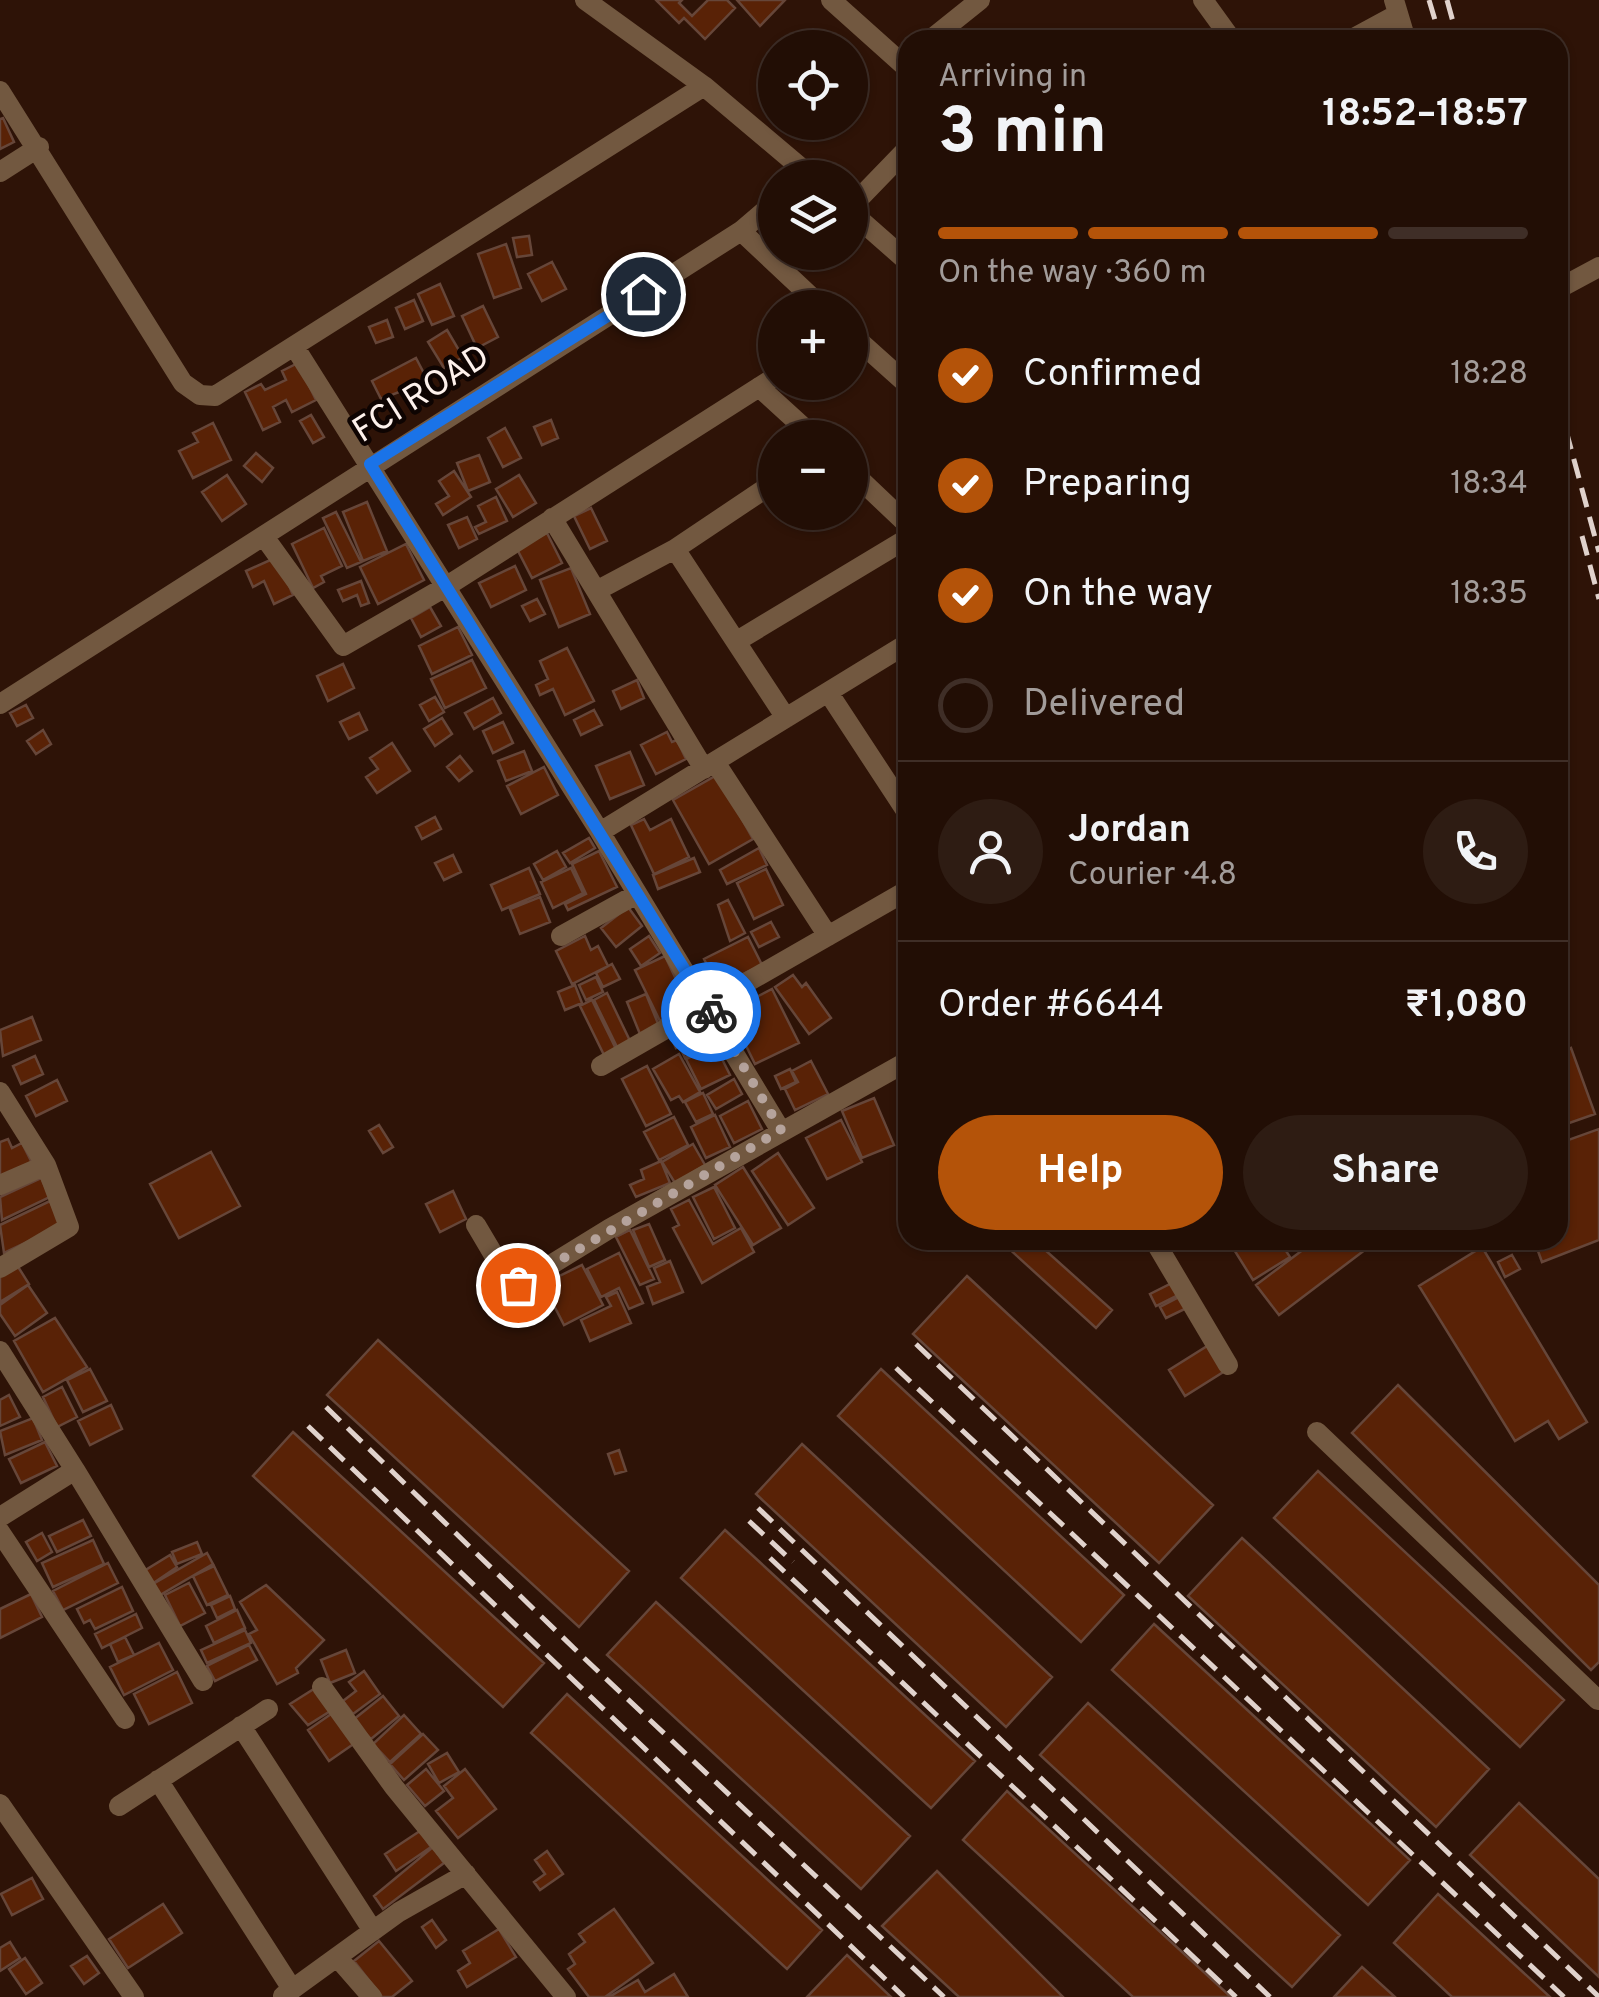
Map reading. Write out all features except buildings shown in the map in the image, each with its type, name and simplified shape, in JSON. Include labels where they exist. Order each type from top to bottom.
[{"type":"street","points":[[585,0],[704,86],[790,160]]},
{"type":"street","points":[[832,0],[898,58]]},
{"type":"street","points":[[942,30],[980,0]]},
{"type":"street","points":[[1203,0],[1225,30]]},
{"type":"street","points":[[1364,30],[1396,7]]},
{"type":"street","points":[[0,91],[183,383],[200,395],[214,396],[704,86]]},
{"type":"street","points":[[0,172],[38,146]]},
{"type":"street","points":[[868,191],[898,159]]},
{"type":"street","name":"FCI ROAD","points":[[0,704],[266,538],[370,464],[742,231],[758,217]]},
{"type":"street","points":[[870,228],[898,243]]},
{"type":"street","points":[[870,228],[898,253]]},
{"type":"street","points":[[742,231],[803,290]]},
{"type":"street","points":[[1568,284],[1599,267]]},
{"type":"street","points":[[294,346],[600,832],[781,1130]]},
{"type":"street","points":[[868,349],[898,375]]},
{"type":"street","points":[[266,538],[343,646],[447,586],[758,388]]},
{"type":"street","points":[[783,400],[800,420]]},
{"type":"street","points":[[868,487],[898,516]]},
{"type":"street","points":[[598,590],[675,549],[758,493]]},
{"type":"street","points":[[552,518],[709,766],[828,936]]},
{"type":"street","points":[[737,641],[898,544]]},
{"type":"street","points":[[675,549],[786,718]]},
{"type":"street","points":[[600,832],[898,650]]},
{"type":"street","points":[[828,692],[898,799]]},
{"type":"street","points":[[561,936],[637,894]]},
{"type":"street","points":[[601,1066],[898,896]]},
{"type":"street","points":[[476,1225],[505,1274],[518,1285],[781,1130],[898,1066]]},
{"type":"street","points":[[0,1092],[46,1165],[70,1227],[0,1268]]},
{"type":"street","points":[[0,1185],[46,1165]]},
{"type":"street","points":[[1160,1250],[1228,1364]]},
{"type":"street","points":[[0,1352],[76,1470],[202,1681]]},
{"type":"street","points":[[1317,1432],[1598,1700]]},
{"type":"street","points":[[0,1517],[76,1470]]},
{"type":"street","points":[[0,1532],[125,1718]]},
{"type":"street","points":[[322,1687],[394,1787],[566,1997]]},
{"type":"street","points":[[119,1806],[268,1708]]},
{"type":"street","points":[[241,1726],[373,1931]]},
{"type":"street","points":[[158,1780],[286,1993],[373,1931],[466,1874]]},
{"type":"street","points":[[0,1804],[134,1997]]},
{"type":"street","points":[[337,1957],[372,1997]]},
{"type":"railway","points":[[1429,0],[1438,30]]},
{"type":"railway","points":[[1447,0],[1455,30]]},
{"type":"railway","points":[[1568,438],[1599,552]]},
{"type":"railway","points":[[1582,536],[1599,599]]},
{"type":"railway","points":[[916,1344],[1599,1997]]},
{"type":"railway","points":[[896,1368],[1564,1997]]},
{"type":"railway","points":[[326,1407],[584,1658],[944,1997]]},
{"type":"railway","points":[[308,1426],[904,1997]]},
{"type":"railway","points":[[758,1508],[1270,1997]]},
{"type":"railway","points":[[749,1521],[793,1562]]},
{"type":"railway","points":[[770,1558],[1236,1997]]},
{"type":"way so far","points":[[518,1285],[781,1130],[711,1012]]},
{"type":"route","points":[[643,294],[370,464],[711,1012]]}]
